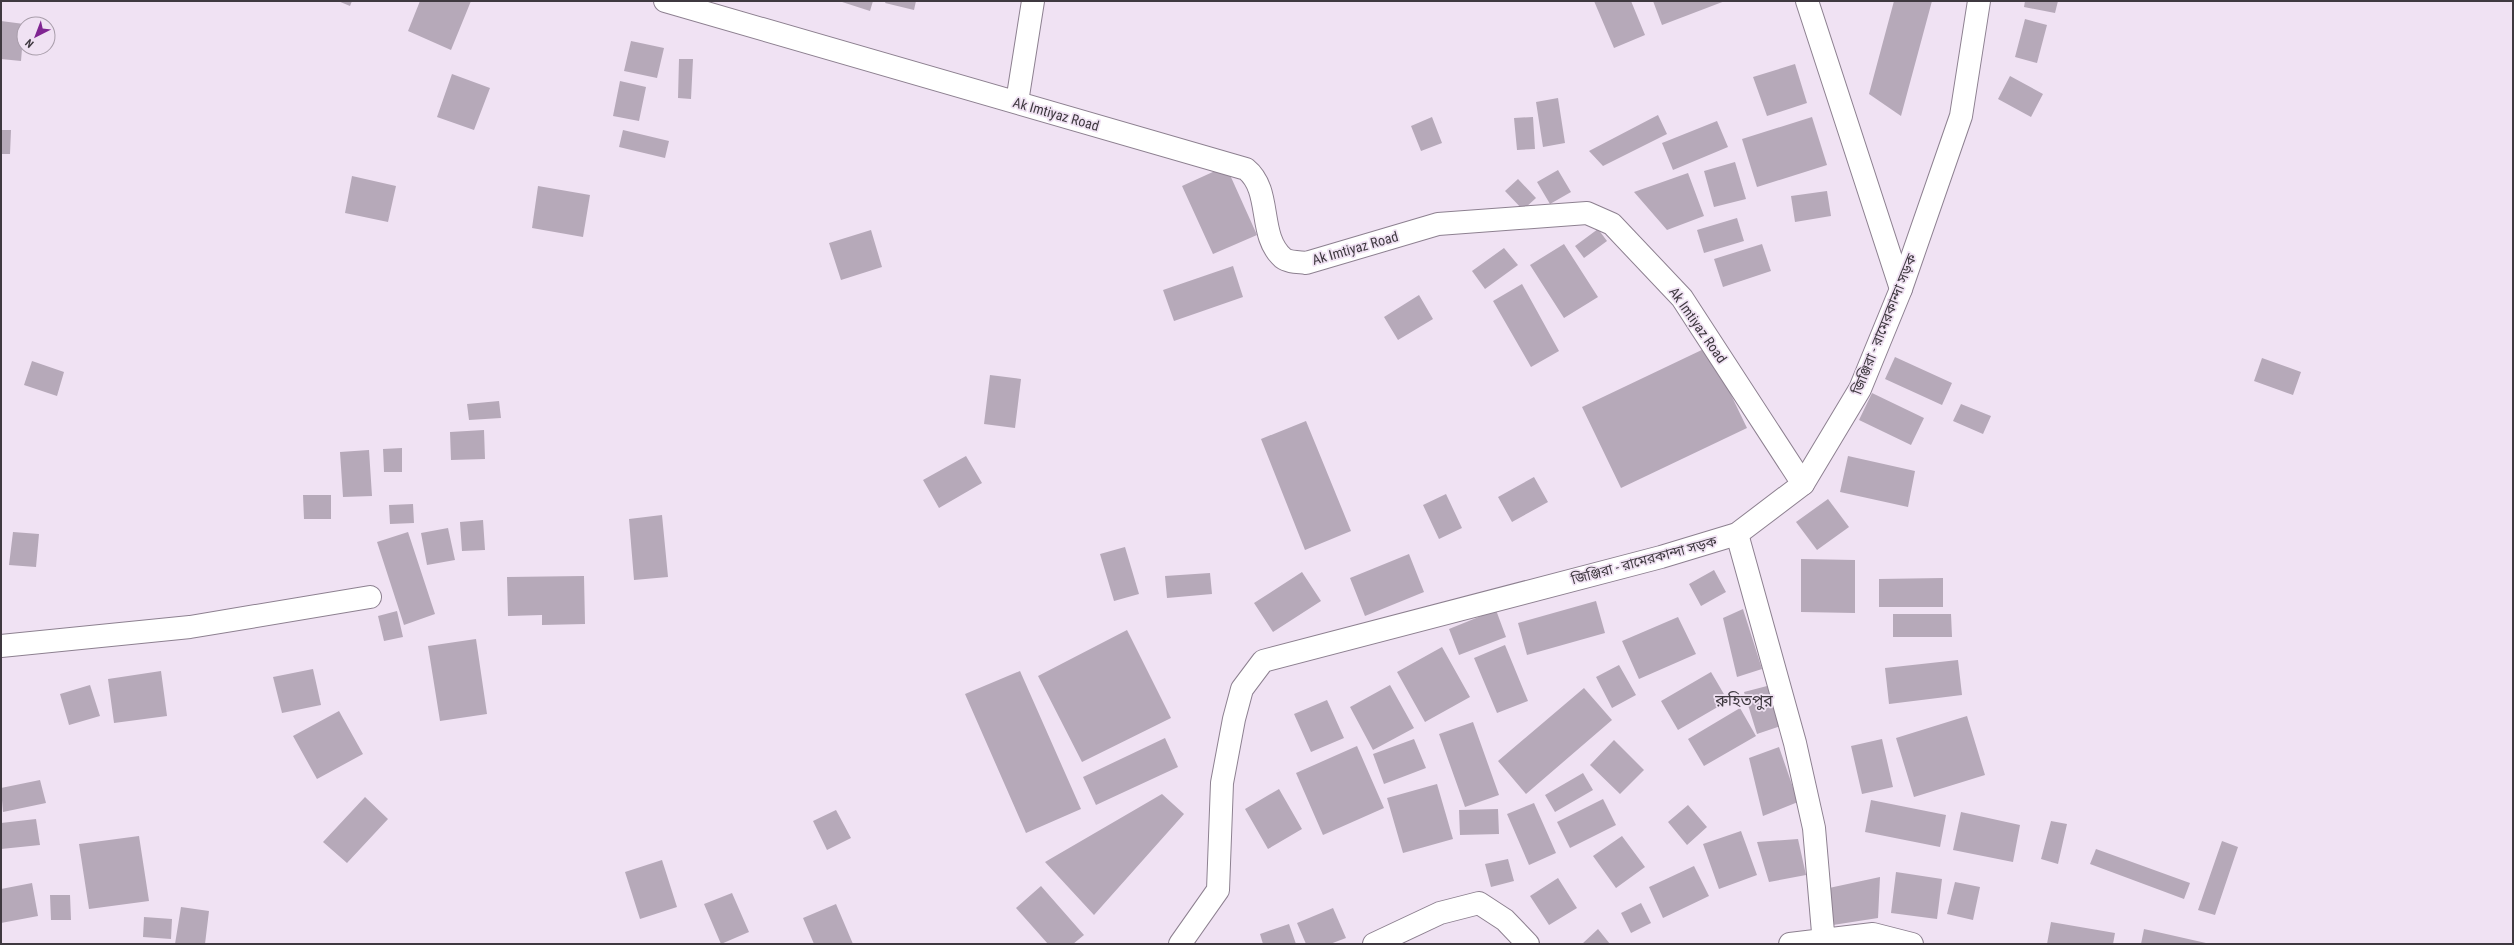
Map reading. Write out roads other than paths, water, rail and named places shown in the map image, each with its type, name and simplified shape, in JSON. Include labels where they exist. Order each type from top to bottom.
[{"type":"street","name":"Ak Imtiyaz Road","points":[[665,1],[1246,169],[1254,176],[1261,192],[1271,240],[1283,258],[1294,262],[1306,263],[1438,224],[1588,213],[1612,224],[1682,298],[1803,484]]},
{"type":"street","points":[[1017,102],[1033,1]]},
{"type":"street","points":[[1807,1],[1901,289]]},
{"type":"street","name":"জিঞ্জিরা - রামেরকান্দা সড়ক","points":[[1180,944],[1218,890],[1222,783],[1234,719],[1242,689],[1263,661],[1661,557],[1738,534],[1803,484],[1860,389],[1901,289],[1961,116],[1979,1]]},
{"type":"street","points":[[1738,534],[1795,743],[1814,828],[1823,942]]},
{"type":"street","points":[[1,646],[190,627],[370,597]]},
{"type":"street","points":[[1374,944],[1440,913],[1479,903],[1505,920],[1528,944]]},
{"type":"street","points":[[1790,944],[1823,942],[1873,934],[1912,944]]},
{"type":"district","name":"রুহিতপুর","points":[[1744,700]]}]
